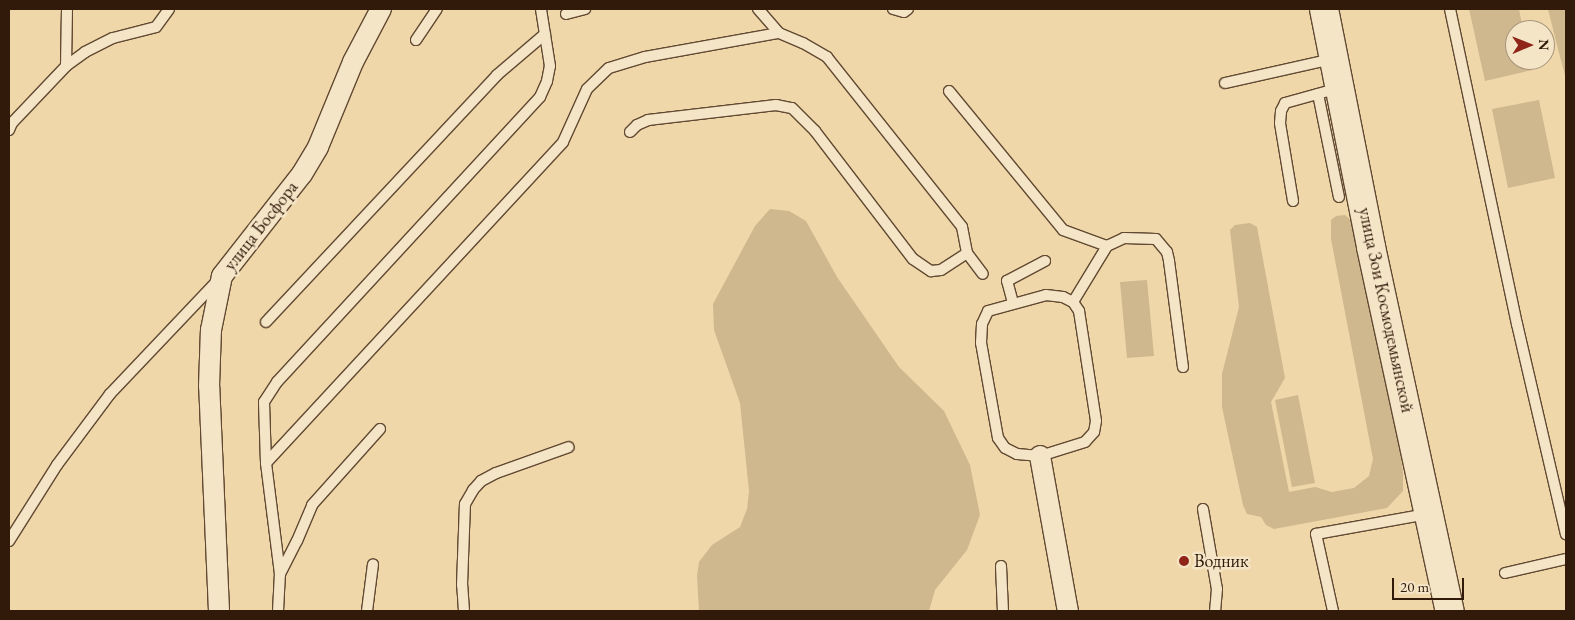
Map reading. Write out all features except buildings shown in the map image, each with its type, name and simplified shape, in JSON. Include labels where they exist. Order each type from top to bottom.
[{"type":"main road","name":"улица Зои Космодемьянской","points":[[1324,9],[1336,58],[1329,90],[1372,247],[1450,611]]},
{"type":"street","name":"улица Босфора","points":[[219,611],[209,386],[211,330],[222,276],[310,161],[318,147],[354,62],[382,9]]},
{"type":"street","points":[[1040,456],[1068,611]]},
{"type":"lane","points":[[66,66],[67,9]]},
{"type":"lane","points":[[9,130],[12,123],[66,66],[85,52],[113,38],[156,27],[168,9]]},
{"type":"lane","points":[[416,40],[437,9]]},
{"type":"lane","points":[[278,611],[280,574],[266,463],[264,402],[277,382],[540,97],[547,81],[550,66],[541,9]]},
{"type":"lane","points":[[566,14],[585,9]]},
{"type":"lane","points":[[758,9],[779,33],[804,43],[827,57],[962,228],[967,253],[982,274]]},
{"type":"lane","points":[[893,9],[904,12],[908,9]]},
{"type":"lane","points":[[1450,9],[1517,324],[1566,534]]},
{"type":"lane","points":[[266,463],[563,142],[587,89],[609,68],[645,57],[779,33]]},
{"type":"lane","points":[[266,322],[498,75],[545,34]]},
{"type":"lane","points":[[1225,83],[1336,58]]},
{"type":"lane","points":[[1293,202],[1280,123],[1281,112],[1285,103],[1329,90],[1339,197]]},
{"type":"lane","points":[[949,91],[1063,230],[1107,246]]},
{"type":"lane","points":[[630,132],[637,125],[648,120],[776,105],[792,108],[815,131],[913,259],[931,271],[942,270],[967,253]]},
{"type":"lane","points":[[1073,302],[1107,246],[1124,238],[1142,237],[1156,239],[1167,252],[1183,367]]},
{"type":"lane","points":[[1013,303],[1007,281],[1045,260]]},
{"type":"lane","points":[[9,541],[57,465],[110,394],[222,276]]},
{"type":"lane","points":[[1046,295],[1063,297],[1073,302],[1079,311],[1096,421],[1094,432],[1085,442],[1040,456],[1016,454],[1005,448],[998,438],[991,410],[981,343],[982,324],[988,311],[1046,295]]},
{"type":"lane","points":[[280,574],[297,542],[312,505],[380,429]]},
{"type":"lane","points":[[464,611],[462,585],[465,504],[473,490],[481,481],[496,473],[569,447]]},
{"type":"lane","points":[[1203,509],[1218,589],[1215,611]]},
{"type":"lane","points":[[1333,611],[1316,534],[1430,513]]},
{"type":"lane","points":[[1505,573],[1566,559]]},
{"type":"lane","points":[[367,611],[373,564]]},
{"type":"lane","points":[[1001,566],[1003,611]]},
{"type":"shaded area","points":[[1469,9],[1519,9],[1521,20],[1505,20],[1505,70],[1532,70],[1485,81]]},
{"type":"shaded area","points":[[1548,9],[1566,9],[1566,79],[1555,37],[1555,20],[1551,20]]},
{"type":"shaded area","points":[[1539,100],[1555,178],[1508,188],[1492,109]]},
{"type":"shaded area","points":[[770,209],[789,211],[806,221],[837,277],[899,367],[944,411],[970,465],[980,515],[967,550],[935,590],[929,611],[699,611],[697,576],[699,562],[712,545],[740,527],[747,509],[749,491],[740,403],[714,330],[713,304],[755,226]]},
{"type":"shaded area","points":[[1345,215],[1354,223],[1398,436],[1403,473],[1403,491],[1387,508],[1274,529],[1266,525],[1261,517],[1247,514],[1243,505],[1222,407],[1222,374],[1239,307],[1230,230],[1235,225],[1250,223],[1257,227],[1285,378],[1271,402],[1289,492],[1315,487],[1332,492],[1354,488],[1369,476],[1373,459],[1331,239],[1331,220],[1336,216]]},
{"type":"shaded area","points":[[1147,280],[1154,356],[1127,358],[1120,282]]},
{"type":"shaded area","points":[[1298,395],[1315,483],[1292,487],[1275,400]]},
{"type":"place","name":"Водник","points":[[1184,561]]}]
